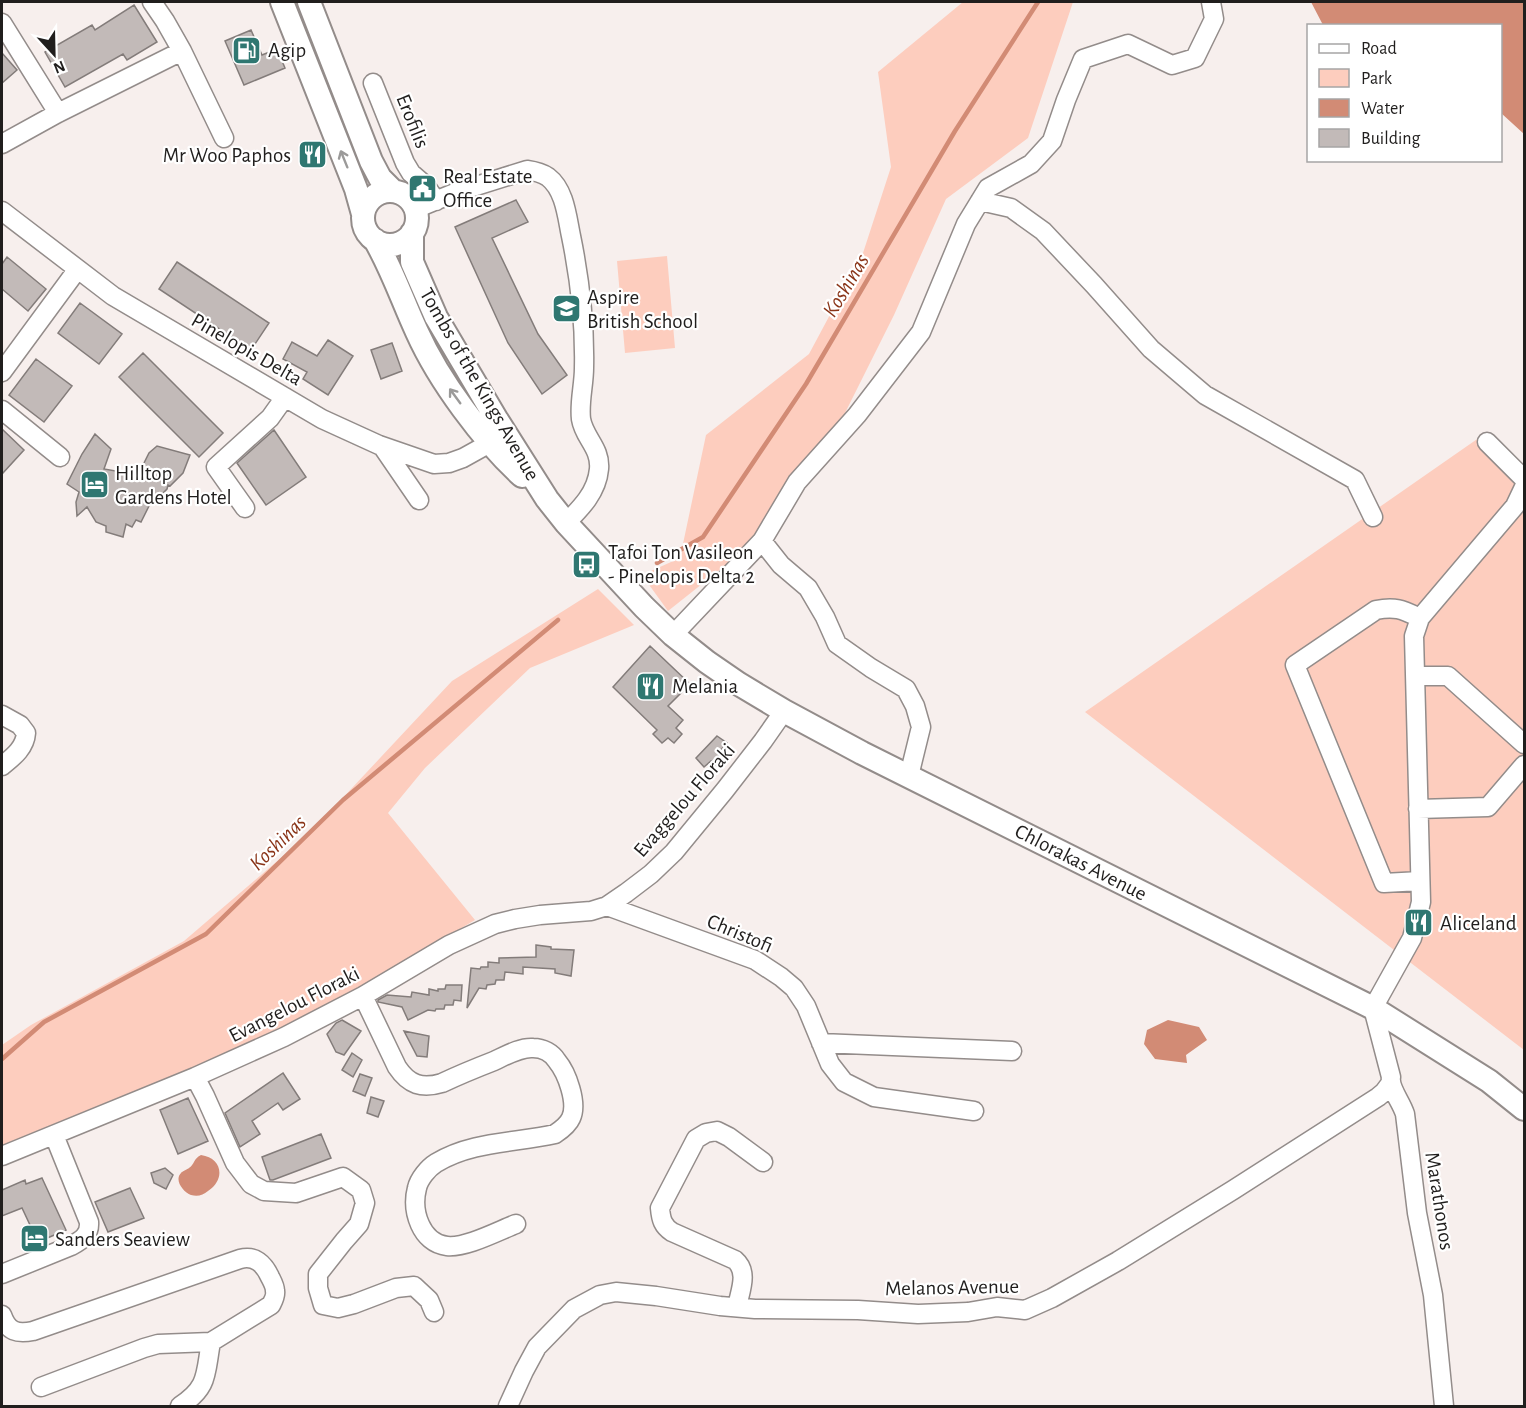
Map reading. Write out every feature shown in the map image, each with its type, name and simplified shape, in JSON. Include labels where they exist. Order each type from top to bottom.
[{"type":"main road","points":[[282,2],[356,189],[363,214]]},
{"type":"main road","points":[[309,2],[371,161],[380,178],[393,191]]},
{"type":"main road","points":[[385,191],[402,194],[425,205],[416,217],[412,233],[398,243],[390,244],[375,240],[365,229],[363,214],[370,199],[385,191]]},
{"type":"main road","name":"Tombs of the Kings Avenue","points":[[412,233],[412,262],[436,317],[497,420],[547,499],[566,523],[644,607]]},
{"type":"main road","name":"Tombs of the Kings Avenue","points":[[375,240],[418,334],[445,382],[490,443],[547,499]]},
{"type":"main road","name":"Chlorakas Avenue","points":[[644,607],[707,662],[784,711],[1373,1008],[1489,1081],[1524,1109]]},
{"type":"street","points":[[152,2],[182,51],[224,138]]},
{"type":"street","points":[[674,635],[762,541],[797,482],[857,415],[921,332],[966,224],[988,188],[1031,164],[1052,141],[1083,59],[1128,44],[1172,65],[1195,58],[1214,19],[1211,2]]},
{"type":"street","points":[[2,23],[58,113]]},
{"type":"street","points":[[2,144],[58,113],[182,51]]},
{"type":"street","name":"Erofilis","points":[[373,84],[405,163],[411,173],[426,186],[425,205]]},
{"type":"street","points":[[425,205],[477,185],[527,170],[539,172],[549,178],[558,190],[565,207],[578,274],[583,320],[584,369],[581,420],[596,448],[599,460],[599,472],[595,486],[580,509],[566,523]]},
{"type":"street","points":[[980,201],[1011,208],[1042,231],[1151,349],[1205,395],[1355,480],[1373,517]]},
{"type":"street","name":"Pinelopis Delta","points":[[2,211],[113,296],[322,419],[382,446],[434,464],[449,463],[463,458],[490,443]]},
{"type":"street","points":[[2,372],[77,270]]},
{"type":"street","points":[[245,508],[216,467],[270,418],[285,397]]},
{"type":"street","points":[[2,410],[60,457]]},
{"type":"street","points":[[1487,442],[1524,479]]},
{"type":"street","points":[[382,446],[419,500]]},
{"type":"street","points":[[1373,1008],[1412,938],[1421,902],[1414,636],[1420,618],[1515,506],[1524,487]]},
{"type":"street","points":[[762,541],[781,564],[808,588],[837,644],[906,689],[915,706],[921,727],[909,776]]},
{"type":"street","points":[[1420,618],[1398,608],[1388,607],[1376,610],[1295,665],[1384,883],[1420,881]]},
{"type":"street","points":[[1416,676],[1448,676],[1524,744]]},
{"type":"street","name":"Evaggelou Floraki","points":[[607,906],[651,874],[674,852],[725,790],[784,711]]},
{"type":"street","points":[[2,715],[20,725],[26,733],[21,748],[2,766]]},
{"type":"street","points":[[1418,809],[1488,807],[1524,765]]},
{"type":"street","name":"Evangelou Floraki","points":[[2,1156],[195,1077],[284,1037],[363,996],[449,945],[495,924],[607,906]]},
{"type":"street","name":"Christofi","points":[[607,906],[755,960],[795,988],[806,1006],[830,1064],[844,1082],[874,1097],[974,1111]]},
{"type":"street","points":[[363,996],[397,1067],[403,1076],[418,1085],[442,1083],[531,1047],[550,1053],[557,1060],[568,1082],[574,1108],[571,1118],[563,1129],[555,1134],[482,1146],[454,1155],[435,1164],[417,1186],[415,1209],[419,1222],[425,1234],[442,1245],[457,1246],[516,1224]]},
{"type":"street","name":"Marathonos","points":[[1373,1008],[1391,1077],[1390,1084],[1405,1114],[1432,1295],[1444,1407]]},
{"type":"street","points":[[821,1042],[1012,1051]]},
{"type":"street","points":[[195,1077],[235,1163],[251,1184],[264,1191],[296,1193],[343,1177],[362,1190],[365,1203],[359,1224],[318,1274],[318,1288],[323,1305],[338,1308],[396,1288],[414,1286],[429,1300],[434,1312]]},
{"type":"street","name":"Melanos Avenue","points":[[508,1407],[537,1347],[574,1309],[600,1295],[616,1292],[755,1309],[858,1310],[918,1314],[960,1313],[997,1307],[1025,1310],[1082,1282],[1233,1190],[1378,1097],[1390,1084]]},
{"type":"street","points":[[737,1307],[743,1276],[740,1264],[672,1232],[665,1227],[660,1218],[660,1208],[696,1139],[706,1133],[717,1131],[729,1137],[763,1162]]},
{"type":"street","points":[[2,1274],[71,1246],[87,1235],[89,1222],[54,1135]]},
{"type":"street","points":[[2,1315],[9,1328],[22,1333],[247,1257],[255,1259],[267,1270],[275,1291],[271,1305],[211,1342],[151,1346],[41,1387]]},
{"type":"street","points":[[180,1407],[199,1391],[204,1382],[211,1342]]},
{"type":"green space","points":[[963,2],[1073,2],[1028,138],[946,199],[894,315],[846,411],[789,515],[668,611],[642,575],[680,558],[706,435],[809,354],[863,253],[891,167],[878,72]]},
{"type":"green space","points":[[667,256],[675,348],[625,353],[617,261]]},
{"type":"green space","points":[[1483,435],[1524,469],[1524,1050],[1085,712]]},
{"type":"green space","points":[[598,589],[634,625],[530,668],[425,768],[388,813],[475,920],[283,1034],[2,1146],[2,1045],[31,1025],[184,941],[309,834],[452,681]]},
{"type":"water","points":[[1311,2],[1524,2],[1524,134],[1502,114],[1502,24],[1322,24]]},
{"type":"water","points":[[1168,1020],[1199,1027],[1207,1040],[1186,1055],[1187,1063],[1155,1059],[1144,1044],[1147,1030]]},
{"type":"water","points":[[201,1155],[213,1160],[219,1170],[219,1175],[214,1186],[204,1194],[194,1196],[182,1189],[178,1179],[181,1173]]},
{"type":"building","points":[[134,5],[157,42],[127,60],[123,54],[65,87],[45,52],[92,25],[95,30]]},
{"type":"building","points":[[251,30],[262,55],[277,49],[285,68],[244,85],[225,41]]},
{"type":"building","points":[[2,53],[17,70],[2,83]]},
{"type":"building","points":[[516,200],[528,222],[492,238],[538,334],[567,375],[542,394],[508,343],[455,227]]},
{"type":"building","points":[[7,257],[46,289],[28,311],[2,289],[2,264]]},
{"type":"building","points":[[177,262],[269,323],[251,350],[159,289]]},
{"type":"building","points":[[80,303],[122,334],[99,364],[58,333]]},
{"type":"building","points":[[328,340],[353,356],[328,395],[303,379],[307,372],[283,359],[292,342],[317,356]]},
{"type":"building","points":[[392,343],[402,371],[381,379],[371,350]]},
{"type":"building","points":[[143,353],[223,433],[199,457],[119,377]]},
{"type":"building","points":[[36,359],[72,386],[44,422],[9,395]]},
{"type":"building","points":[[2,429],[24,450],[2,474]]},
{"type":"building","points":[[274,430],[306,477],[266,505],[237,463]]},
{"type":"building","name":"Hilltop Gardens Hotel","points":[[95,434],[111,449],[104,469],[138,475],[149,453],[157,446],[190,455],[183,473],[170,486],[168,485],[159,497],[154,496],[141,522],[136,520],[132,527],[126,524],[123,537],[106,532],[106,526],[96,522],[87,507],[77,516],[76,502],[79,492],[67,484]]},
{"type":"building","name":"Melania","points":[[650,646],[690,684],[668,706],[683,720],[676,728],[682,734],[674,743],[668,738],[662,743],[653,734],[657,730],[613,687]]},
{"type":"building","points":[[717,736],[727,743],[720,751],[726,757],[717,766],[711,761],[704,767],[696,758]]},
{"type":"building","points":[[536,945],[551,947],[551,949],[574,950],[571,976],[555,973],[555,969],[523,967],[523,974],[505,972],[504,980],[496,980],[495,984],[487,985],[486,989],[479,988],[467,1008],[471,968],[488,967],[488,962],[499,963],[499,958],[536,957]]},
{"type":"building","points":[[446,985],[462,985],[461,1001],[454,1000],[453,1005],[445,1005],[444,1009],[428,1010],[408,1020],[402,1007],[378,1002],[387,995],[411,997],[412,992],[429,995],[429,989],[438,991],[438,989],[445,989]]},
{"type":"building","points":[[342,1020],[361,1031],[344,1055],[336,1052],[327,1034],[336,1023]]},
{"type":"building","points":[[404,1031],[429,1036],[427,1057],[417,1056]]},
{"type":"building","points":[[352,1053],[362,1060],[353,1077],[342,1070]]},
{"type":"building","points":[[283,1073],[300,1099],[283,1110],[278,1103],[252,1121],[260,1134],[240,1147],[225,1113]]},
{"type":"building","points":[[360,1074],[372,1078],[365,1096],[353,1091]]},
{"type":"building","points":[[371,1097],[384,1101],[378,1117],[367,1113]]},
{"type":"building","points":[[188,1098],[208,1141],[178,1154],[160,1110]]},
{"type":"building","points":[[321,1134],[331,1158],[270,1180],[262,1157]]},
{"type":"building","points":[[165,1168],[173,1175],[166,1189],[154,1183],[151,1173]]},
{"type":"building","points":[[42,1178],[66,1230],[38,1242],[22,1208],[2,1216],[2,1190],[25,1180],[26,1184]]},
{"type":"building","points":[[130,1188],[144,1218],[108,1232],[95,1202]]},
{"type":"waterway","name":"Koshinas","points":[[657,563],[703,537],[806,384],[955,131],[1038,2]]},
{"type":"waterway","name":"Koshinas","points":[[2,1059],[44,1022],[206,934],[343,800],[558,620]]},
{"type":"place","name":"Agip","points":[[247,50]]},
{"type":"place","name":"Mr Woo Paphos","points":[[312,155]]},
{"type":"place","name":"Real Estate Office","points":[[422,188]]},
{"type":"place","name":"Aspire British School","points":[[566,309]]},
{"type":"place","name":"Hilltop Gardens Hotel","points":[[94,485]]},
{"type":"place","name":"Tafoi Ton Vasileon - Pinelopis Delta 2","points":[[587,564]]},
{"type":"place","name":"Melania","points":[[651,686]]},
{"type":"place","name":"Aliceland","points":[[1419,923]]},
{"type":"place","name":"Sanders Seaview","points":[[34,1239]]}]
